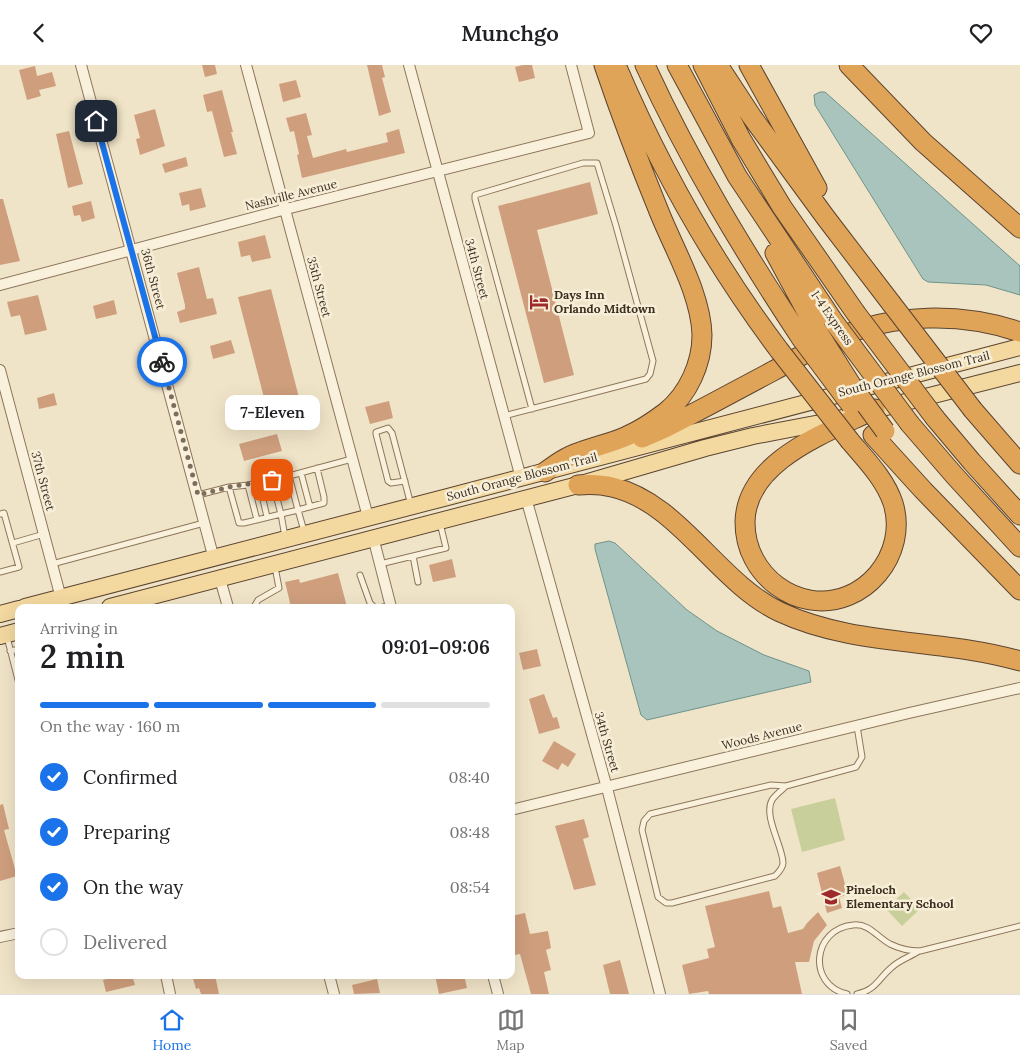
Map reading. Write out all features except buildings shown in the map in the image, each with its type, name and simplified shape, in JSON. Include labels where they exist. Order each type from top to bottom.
[{"type":"highway","points":[[545,473],[563,460],[579,452],[634,433],[665,412],[688,386],[696,370],[701,351],[701,326],[693,293],[642,170],[604,65]]},
{"type":"highway","points":[[616,65],[661,161],[688,211],[738,293],[779,350],[850,441],[881,479],[893,502],[896,523],[893,548],[887,562],[879,573],[856,592],[830,600],[814,601],[801,598],[776,585],[763,573],[753,558],[747,542],[746,531],[746,515],[749,500],[764,476],[788,454],[809,442],[867,412]]},
{"type":"highway","points":[[645,65],[674,125],[711,194],[757,271],[852,386],[879,433],[955,524],[1020,590]]},
{"type":"highway","name":"I-4 Express","points":[[677,65],[736,176],[834,322],[910,424],[1020,547]]},
{"type":"highway","name":"I-4 Express","points":[[703,65],[741,139],[782,207],[856,313],[935,418],[1020,515]]},
{"type":"highway","points":[[718,65],[752,117],[826,218],[973,410],[1020,463]]},
{"type":"highway","points":[[749,65],[820,193],[891,303]]},
{"type":"highway","points":[[849,65],[923,142],[1020,227]]},
{"type":"highway","points":[[736,176],[808,333],[867,412],[879,433]]},
{"type":"highway","points":[[571,465],[654,433],[826,343],[856,331],[891,323],[943,317],[977,321],[1015,331]]},
{"type":"highway","points":[[578,485],[611,486],[649,503],[678,527],[747,591],[772,608],[803,621],[847,633],[969,649],[1020,661]]},
{"type":"main road","name":"South Orange Blossom Trail","points":[[37,604],[214,559],[411,505],[545,473],[1020,347]]},
{"type":"main road","name":"South Orange Blossom Trail","points":[[132,604],[373,537],[578,485],[705,448],[867,412],[1020,373]]},
{"type":"main road","points":[[373,537],[396,519],[489,494],[521,479]]},
{"type":"main road","points":[[248,571],[272,556],[339,535],[354,528],[368,517]]},
{"type":"main road","points":[[0,614],[15,610]]},
{"type":"street","name":"36th Street","points":[[81,65],[214,559]]},
{"type":"street","name":"35th Street","points":[[246,65],[368,517]]},
{"type":"street","name":"34th Street","points":[[408,65],[521,479]]},
{"type":"street","name":"Nashville Avenue","points":[[0,285],[286,209],[589,133],[572,65]]},
{"type":"street","name":"37th Street","points":[[0,370],[61,598]]},
{"type":"street","name":"34th Street","points":[[526,498],[606,788],[660,994]]},
{"type":"street","points":[[373,537],[387,604]]},
{"type":"street","points":[[220,579],[227,604]]},
{"type":"street","name":"Woods Avenue","points":[[515,809],[1020,688]]},
{"type":"street","points":[[0,937],[15,934]]},
{"type":"street","points":[[167,979],[170,994]]},
{"type":"street","points":[[330,979],[334,994]]},
{"type":"street","points":[[494,979],[498,994]]},
{"type":"lane","points":[[504,416],[532,409],[646,379],[650,374],[653,361],[597,163],[583,163],[475,195],[474,199],[532,409]]},
{"type":"lane","points":[[405,481],[391,483],[388,481],[376,434],[379,430],[391,429],[405,481],[411,505]]},
{"type":"lane","points":[[198,495],[229,487],[272,480],[352,459]]},
{"type":"lane","points":[[229,487],[239,523],[256,520],[324,503],[317,469]]},
{"type":"lane","points":[[301,473],[310,507]]},
{"type":"lane","points":[[289,476],[304,534]]},
{"type":"lane","points":[[272,480],[286,539]]},
{"type":"lane","points":[[259,482],[267,517]]},
{"type":"lane","points":[[248,485],[256,520]]},
{"type":"lane","points":[[0,514],[4,513],[19,567],[0,573]]},
{"type":"lane","points":[[380,564],[446,548],[440,520]]},
{"type":"lane","points":[[52,564],[205,522]]},
{"type":"lane","points":[[13,543],[44,535]]},
{"type":"lane","points":[[413,556],[418,582]]},
{"type":"lane","points":[[256,604],[258,600],[279,588],[274,564]]},
{"type":"lane","points":[[360,575],[371,604]]},
{"type":"lane","points":[[8,634],[15,669]]},
{"type":"lane","points":[[10,651],[15,650]]},
{"type":"lane","points":[[786,786],[771,801],[771,823],[783,863],[780,871],[775,876],[672,903],[666,903],[658,897],[642,830],[644,821],[650,814],[771,785],[786,786],[856,767],[862,757],[857,726]]},
{"type":"lane","points":[[847,994],[834,990],[819,967],[821,948],[829,935],[836,930],[844,926],[865,926],[889,944],[903,950],[920,951]]},
{"type":"lane","points":[[857,994],[870,990],[879,983],[891,968],[920,951],[1020,926]]},
{"type":"green space","points":[[835,798],[845,840],[802,852],[791,809]]},
{"type":"green space","points":[[904,892],[920,909],[902,926],[886,909]]},
{"type":"water","points":[[825,92],[1020,266],[1020,295],[986,285],[928,282],[923,279],[815,105],[814,95]]},
{"type":"water","points":[[609,541],[615,543],[687,610],[717,631],[764,655],[809,671],[811,682],[647,720],[641,715],[595,549],[595,544]]},
{"type":"way so far","points":[[162,362],[198,495],[229,487],[272,480]]},
{"type":"place","name":"Days Inn Orlando Midtown","points":[[539,302]]},
{"type":"place","name":"7-Eleven","points":[[272,480]]},
{"type":"place","name":"Pineloch Elementary School","points":[[831,897]]},
{"type":"route","points":[[96,121],[162,362]]}]
